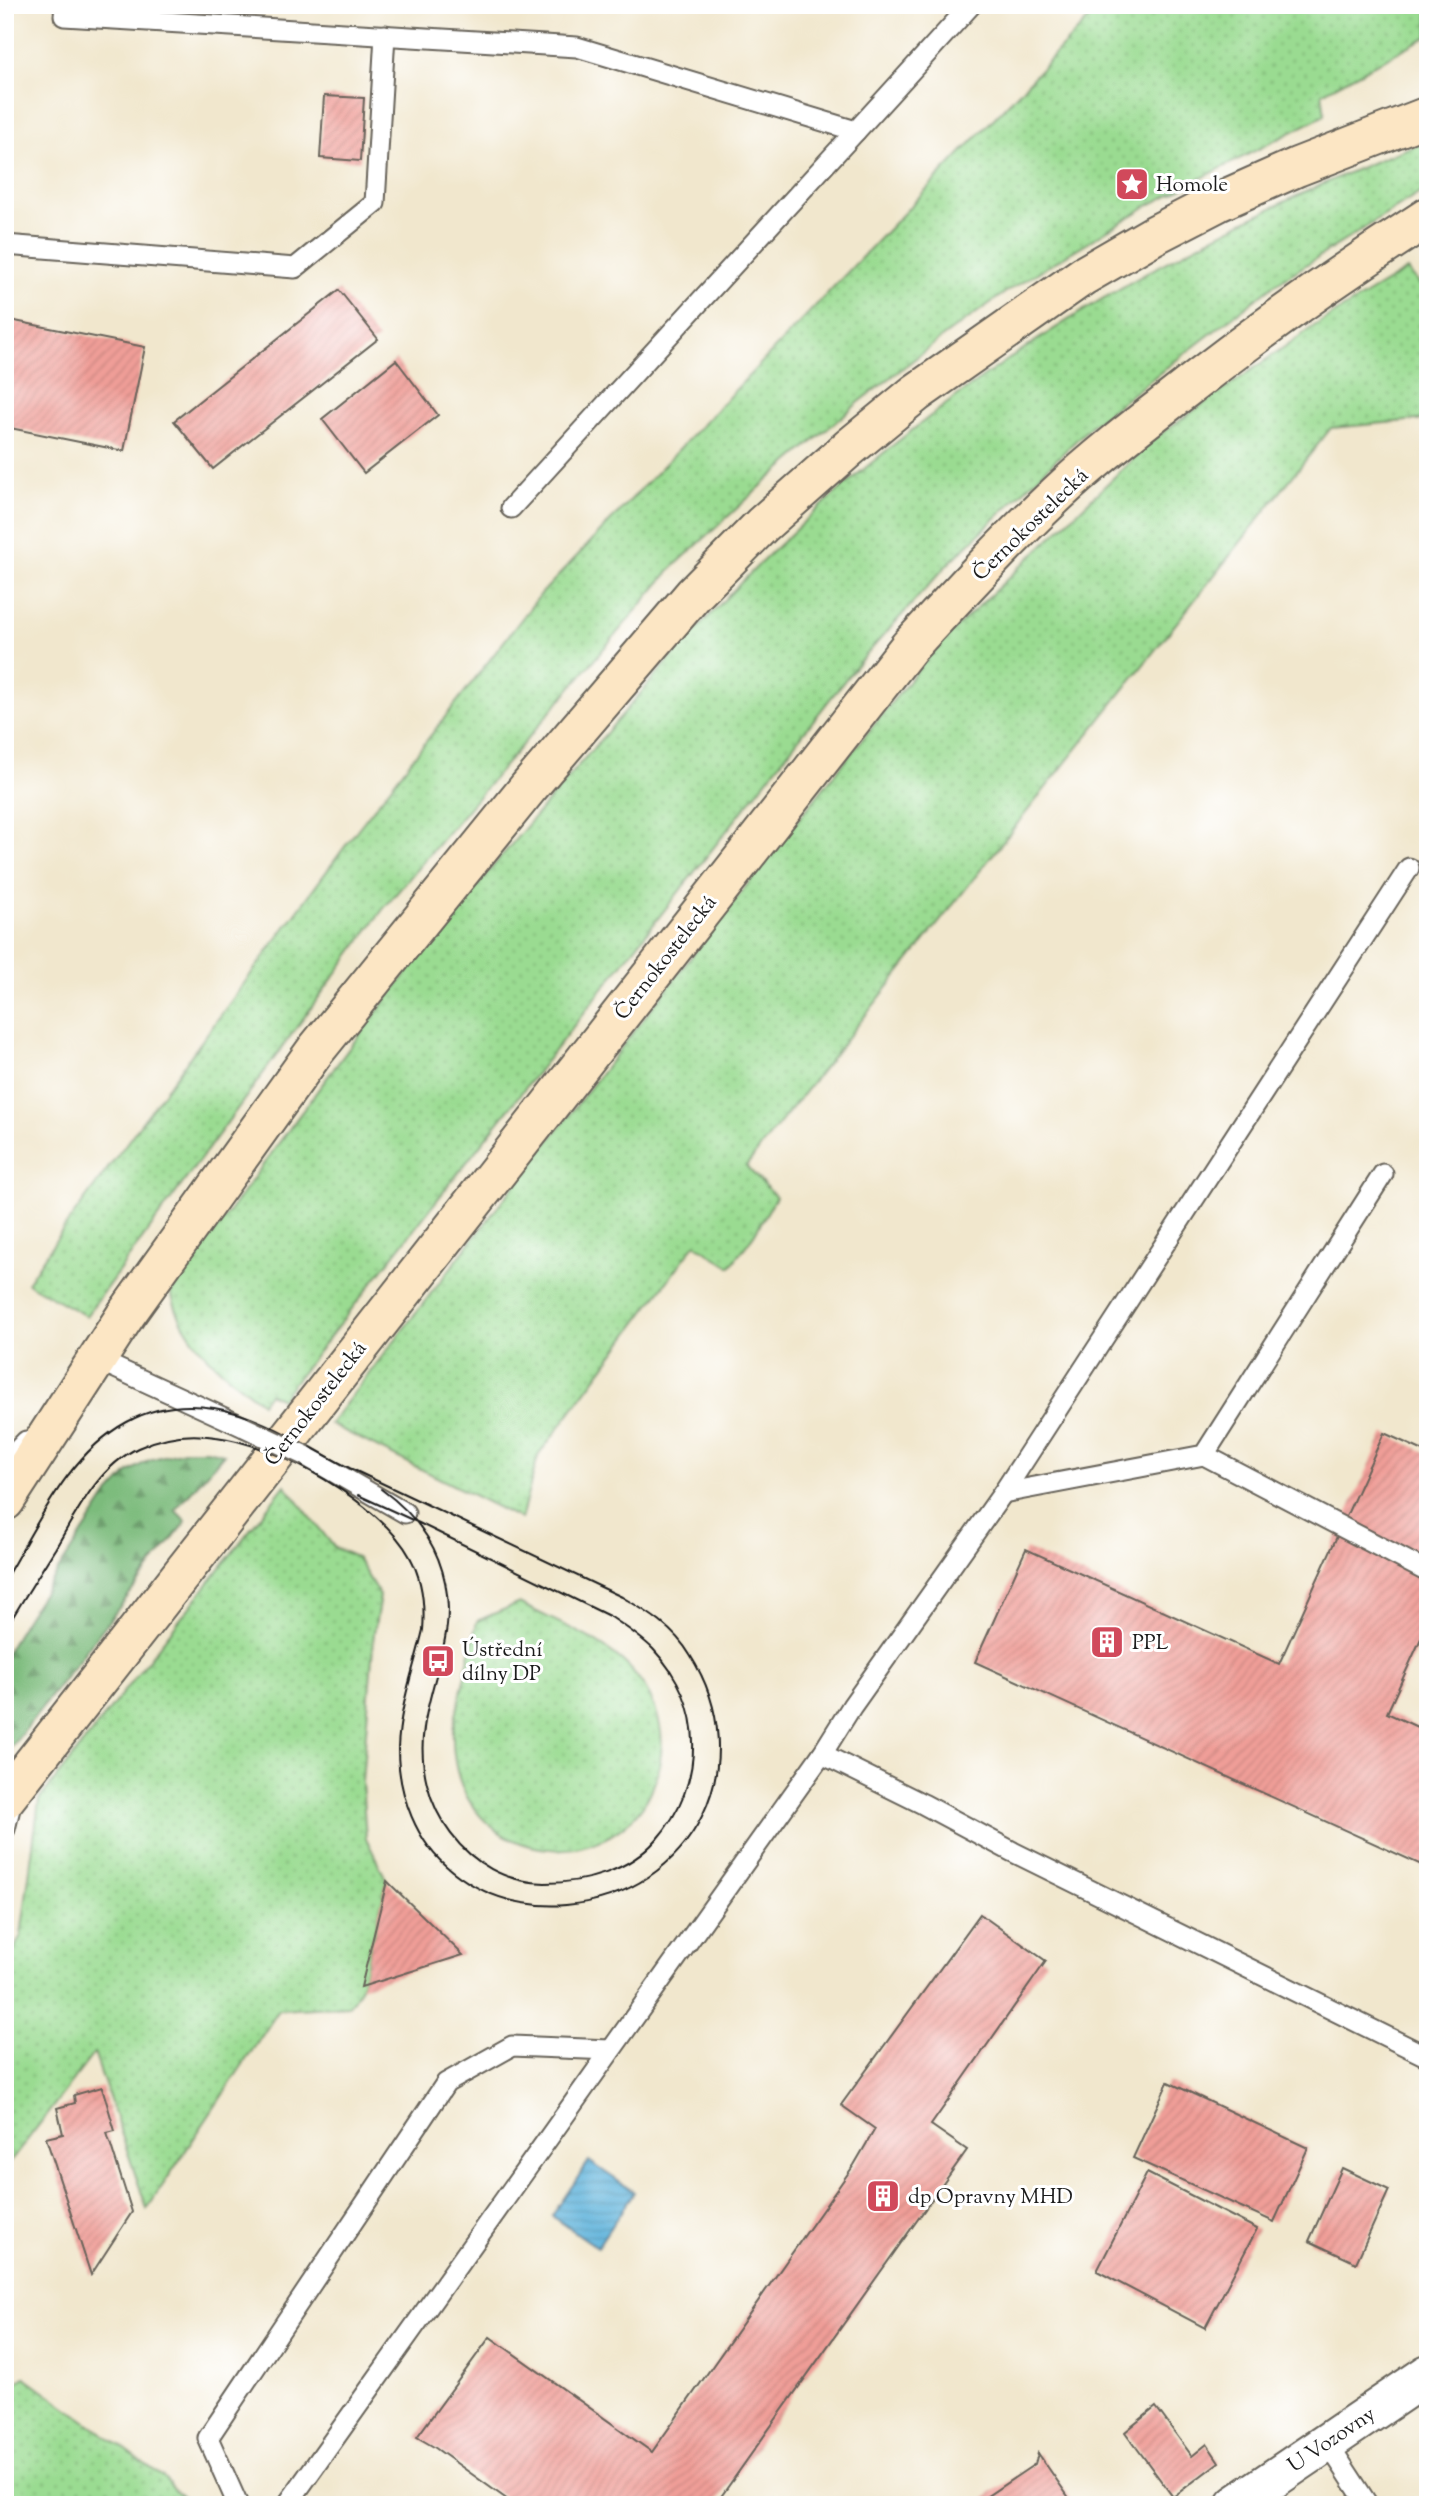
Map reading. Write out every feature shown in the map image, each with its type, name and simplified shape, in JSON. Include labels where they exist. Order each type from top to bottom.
[{"type":"main road","points":[[5,1501],[87,1373],[187,1227],[315,1051],[528,788],[694,594],[762,525],[916,393],[1083,276],[1218,202],[1297,167],[1428,116]]},
{"type":"main road","name":"Černokostelecká","points":[[10,1791],[909,647],[1058,493],[1141,422],[1238,346],[1322,286],[1428,217]]},
{"type":"street","name":"U Vozovny","points":[[1235,2505],[1428,2374]]},
{"type":"lane","points":[[65,5],[64,16],[577,47],[856,131]]},
{"type":"lane","points":[[511,508],[971,5]]},
{"type":"lane","points":[[5,244],[295,268],[375,203],[385,35]]},
{"type":"lane","points":[[287,2505],[822,1754],[852,1706],[1003,1493],[1409,868]]},
{"type":"lane","points":[[1204,1455],[1383,1174]]},
{"type":"lane","points":[[5,1463],[87,1373],[244,1427],[306,1456],[405,1513]]},
{"type":"lane","points":[[1003,1493],[1204,1455],[1428,1572]]},
{"type":"lane","points":[[822,1754],[1013,1852],[1428,2057]]},
{"type":"lane","points":[[5,1829],[10,1791]]},
{"type":"lane","points":[[238,2505],[208,2438],[446,2082],[512,2046],[610,2050]]},
{"type":"lane","points":[[1327,2442],[1368,2505]]},
{"type":"green space","points":[[1102,5],[1428,5],[1428,36],[1322,93],[1325,115],[1149,205],[1006,292],[858,403],[770,478],[672,568],[384,908],[86,1316],[27,1283],[64,1228],[357,830],[541,594]]},
{"type":"green space","points":[[1428,140],[1428,188],[1274,285],[1092,425],[947,565],[856,666],[281,1399],[269,1393],[262,1403],[219,1368],[184,1326],[171,1292],[344,1055],[453,916],[661,670],[747,576],[803,522],[891,447],[979,380],[1039,339],[1100,300],[1228,229],[1294,197]]},
{"type":"green space","points":[[1407,270],[1428,293],[1428,419],[1331,428],[746,1166],[776,1197],[754,1235],[730,1267],[695,1244],[538,1456],[521,1519],[330,1424],[774,850],[936,647],[1155,438],[1314,326]]},
{"type":"green space","points":[[187,1450],[207,1450],[224,1454],[175,1510],[186,1521],[5,1755],[5,1654],[106,1497],[129,1472],[149,1460]]},
{"type":"green space","points":[[285,1485],[335,1548],[356,1557],[380,1596],[374,1633],[362,1782],[366,1838],[387,1881],[361,1987],[349,2006],[279,2010],[147,2209],[94,2053],[5,2169],[5,1966],[21,1936],[39,1800]]},
{"type":"green space","points":[[519,1603],[577,1631],[618,1657],[637,1676],[655,1708],[662,1742],[648,1797],[622,1828],[587,1845],[549,1849],[512,1840],[481,1817],[460,1780],[453,1729],[477,1621]]},
{"type":"green space","points":[[25,2377],[163,2477],[190,2505],[5,2505],[5,2389]]},
{"type":"water","points":[[589,2161],[634,2192],[597,2247],[552,2216]]},
{"type":"building","points":[[324,96],[364,98],[360,161],[320,158]]},
{"type":"building","points":[[339,290],[378,339],[213,469],[174,421]]},
{"type":"building","points":[[5,319],[145,347],[124,451],[5,427]]},
{"type":"building","points":[[396,360],[438,415],[364,473],[322,419]]},
{"type":"building","name":"PPL","points":[[1384,1433],[1428,1453],[1428,1623],[1387,1713],[1428,1732],[1428,1868],[975,1662],[1026,1549],[1279,1664]]},
{"type":"building","points":[[387,1881],[463,1955],[361,1987]]},
{"type":"building","name":"dp Opravny MHD","points":[[980,1914],[1046,1961],[931,2125],[967,2150],[715,2505],[515,2505],[417,2437],[490,2337],[652,2452],[854,2165],[875,2129],[841,2105]]},
{"type":"building","points":[[1168,2082],[1308,2148],[1274,2222],[1133,2158]]},
{"type":"building","points":[[102,2087],[115,2131],[107,2133],[132,2212],[91,2275],[46,2138],[63,2134],[57,2108],[75,2103],[74,2095]]},
{"type":"building","points":[[1342,2168],[1389,2190],[1356,2263],[1309,2241]]},
{"type":"building","points":[[1147,2173],[1257,2229],[1205,2328],[1097,2271]]},
{"type":"building","points":[[1156,2407],[1192,2456],[1207,2444],[1219,2462],[1173,2497],[1125,2432]]},
{"type":"building","points":[[1038,2453],[1074,2505],[974,2505],[1035,2464]]},
{"type":"tram line","points":[[5,1579],[56,1492],[71,1471],[106,1436],[137,1417],[169,1408],[202,1407],[233,1412],[269,1425],[354,1470],[622,1597],[660,1622],[684,1645],[710,1696],[718,1738],[715,1779],[702,1816],[680,1850],[649,1876],[611,1896],[566,1905],[520,1903],[478,1888],[452,1871],[439,1860],[419,1832],[401,1783],[399,1734],[424,1621],[420,1583],[414,1565],[396,1537],[352,1497],[296,1464],[240,1442],[206,1436],[177,1436],[147,1444],[124,1456],[100,1479],[80,1506],[5,1630]]},
{"type":"tram line","points":[[358,1495],[419,1523],[611,1617],[648,1644],[670,1671],[683,1694],[690,1719],[693,1744],[691,1769],[684,1794],[672,1818],[656,1840],[633,1860],[591,1878],[545,1883],[517,1879],[491,1869],[469,1854],[451,1834],[437,1810],[427,1784],[423,1756],[426,1713],[447,1624],[448,1609],[443,1573],[420,1526],[408,1513],[395,1500],[381,1489]]},
{"type":"place","name":"Homole","points":[[1132,184]]},
{"type":"place","name":"PPL","points":[[1107,1642]]},
{"type":"place","name":"Ústřední dílny DP","points":[[438,1661]]},
{"type":"place","name":"dp Opravny MHD","points":[[883,2196]]}]
